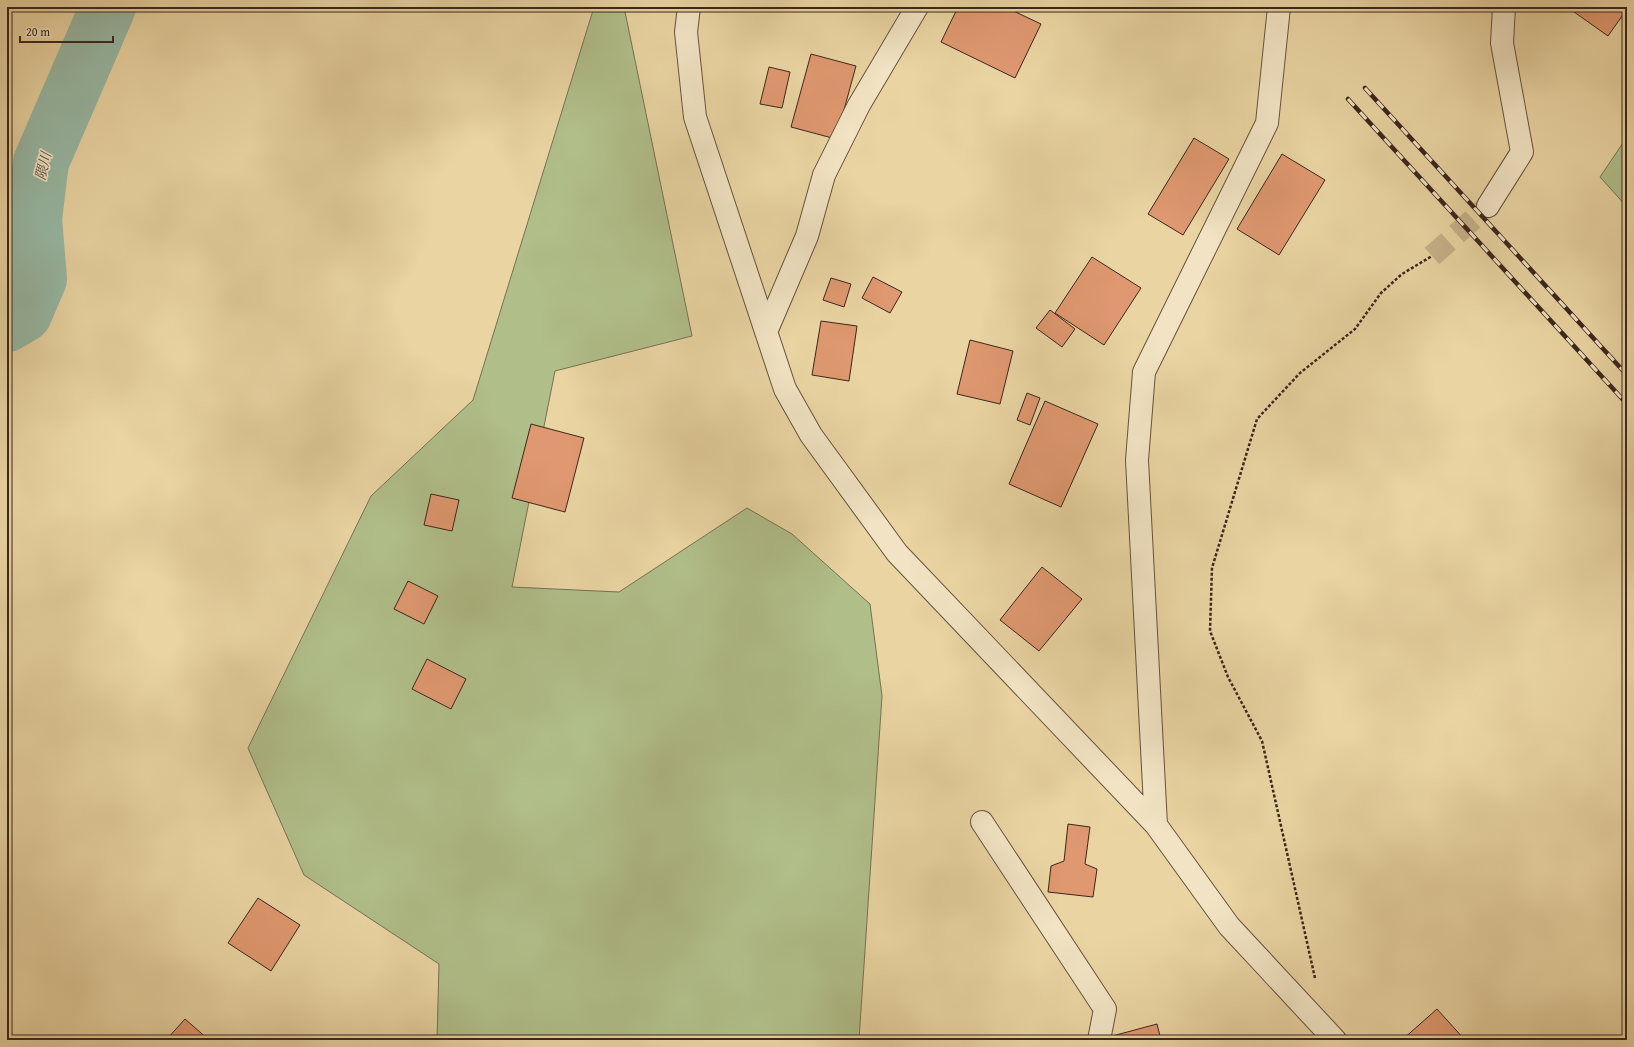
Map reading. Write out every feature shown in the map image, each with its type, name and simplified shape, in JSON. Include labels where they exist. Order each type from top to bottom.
[{"type":"street","points":[[689,7],[686,32],[695,117],[785,389],[811,434],[897,553],[1156,825],[1229,926],[1335,1040]]},
{"type":"street","points":[[766,332],[808,236],[824,175],[859,105],[917,7]]},
{"type":"street","points":[[1156,825],[1136,460],[1144,372],[1267,123],[1279,7]]},
{"type":"street","points":[[1488,206],[1522,152],[1502,43],[1504,7]]},
{"type":"street","points":[[982,822],[1105,1010],[1099,1040]]},
{"type":"path","points":[[1317,985],[1262,741],[1228,677],[1210,631],[1212,568],[1257,419],[1300,373],[1355,329],[1381,293],[1402,274],[1432,256]]},
{"type":"green space","points":[[594,7],[624,7],[692,336],[555,371],[512,587],[619,592],[747,508],[792,534],[870,604],[882,696],[859,1040],[437,1040],[439,964],[304,875],[248,748],[371,496],[473,400]]},
{"type":"green space","points":[[1627,137],[1627,207],[1600,177]]},
{"type":"building","points":[[958,7],[1005,7],[1041,24],[1015,78],[941,42]]},
{"type":"building","points":[[1567,7],[1627,7],[1627,9],[1608,36]]},
{"type":"building","points":[[811,54],[856,66],[836,139],[791,127]]},
{"type":"building","points":[[769,67],[790,72],[782,108],[760,104]]},
{"type":"building","points":[[1194,138],[1229,159],[1183,235],[1148,214]]},
{"type":"building","points":[[1282,154],[1325,180],[1279,255],[1237,229]]},
{"type":"building","points":[[1092,257],[1141,288],[1104,345],[1055,313]]},
{"type":"building","points":[[873,277],[902,292],[890,313],[862,298]]},
{"type":"building","points":[[831,278],[851,284],[844,307],[823,300]]},
{"type":"building","points":[[1050,310],[1075,329],[1062,347],[1036,328]]},
{"type":"building","points":[[821,321],[857,326],[849,381],[812,375]]},
{"type":"building","points":[[970,340],[1013,351],[1000,404],[957,394]]},
{"type":"building","points":[[1027,393],[1040,398],[1030,425],[1017,420]]},
{"type":"building","points":[[1045,401],[1098,424],[1061,507],[1009,484]]},
{"type":"building","points":[[531,424],[584,438],[565,512],[512,498]]},
{"type":"building","points":[[431,494],[459,500],[452,531],[424,525]]},
{"type":"building","points":[[1042,567],[1082,599],[1039,651],[1000,620]]},
{"type":"building","points":[[408,581],[438,596],[424,624],[394,609]]},
{"type":"building","points":[[427,659],[466,679],[451,709],[412,689]]},
{"type":"building","points":[[1068,824],[1090,827],[1085,864],[1097,869],[1093,897],[1048,892],[1051,866],[1064,861]]},
{"type":"building","points":[[258,898],[300,925],[271,971],[228,943]]},
{"type":"building","points":[[1437,1009],[1465,1040],[1402,1040]]},
{"type":"building","points":[[185,1019],[209,1040],[166,1040]]},
{"type":"building","points":[[1157,1024],[1161,1040],[1105,1040],[1105,1038]]},
{"type":"waterway","name":"隈川","points":[[7,324],[24,314],[39,279],[34,219],[41,162],[108,7]]},
{"type":"tunnel","points":[[1432,256],[1488,206]]},
{"type":"railway","points":[[1365,88],[1627,375]]},
{"type":"railway","points":[[1348,99],[1627,404]]}]
